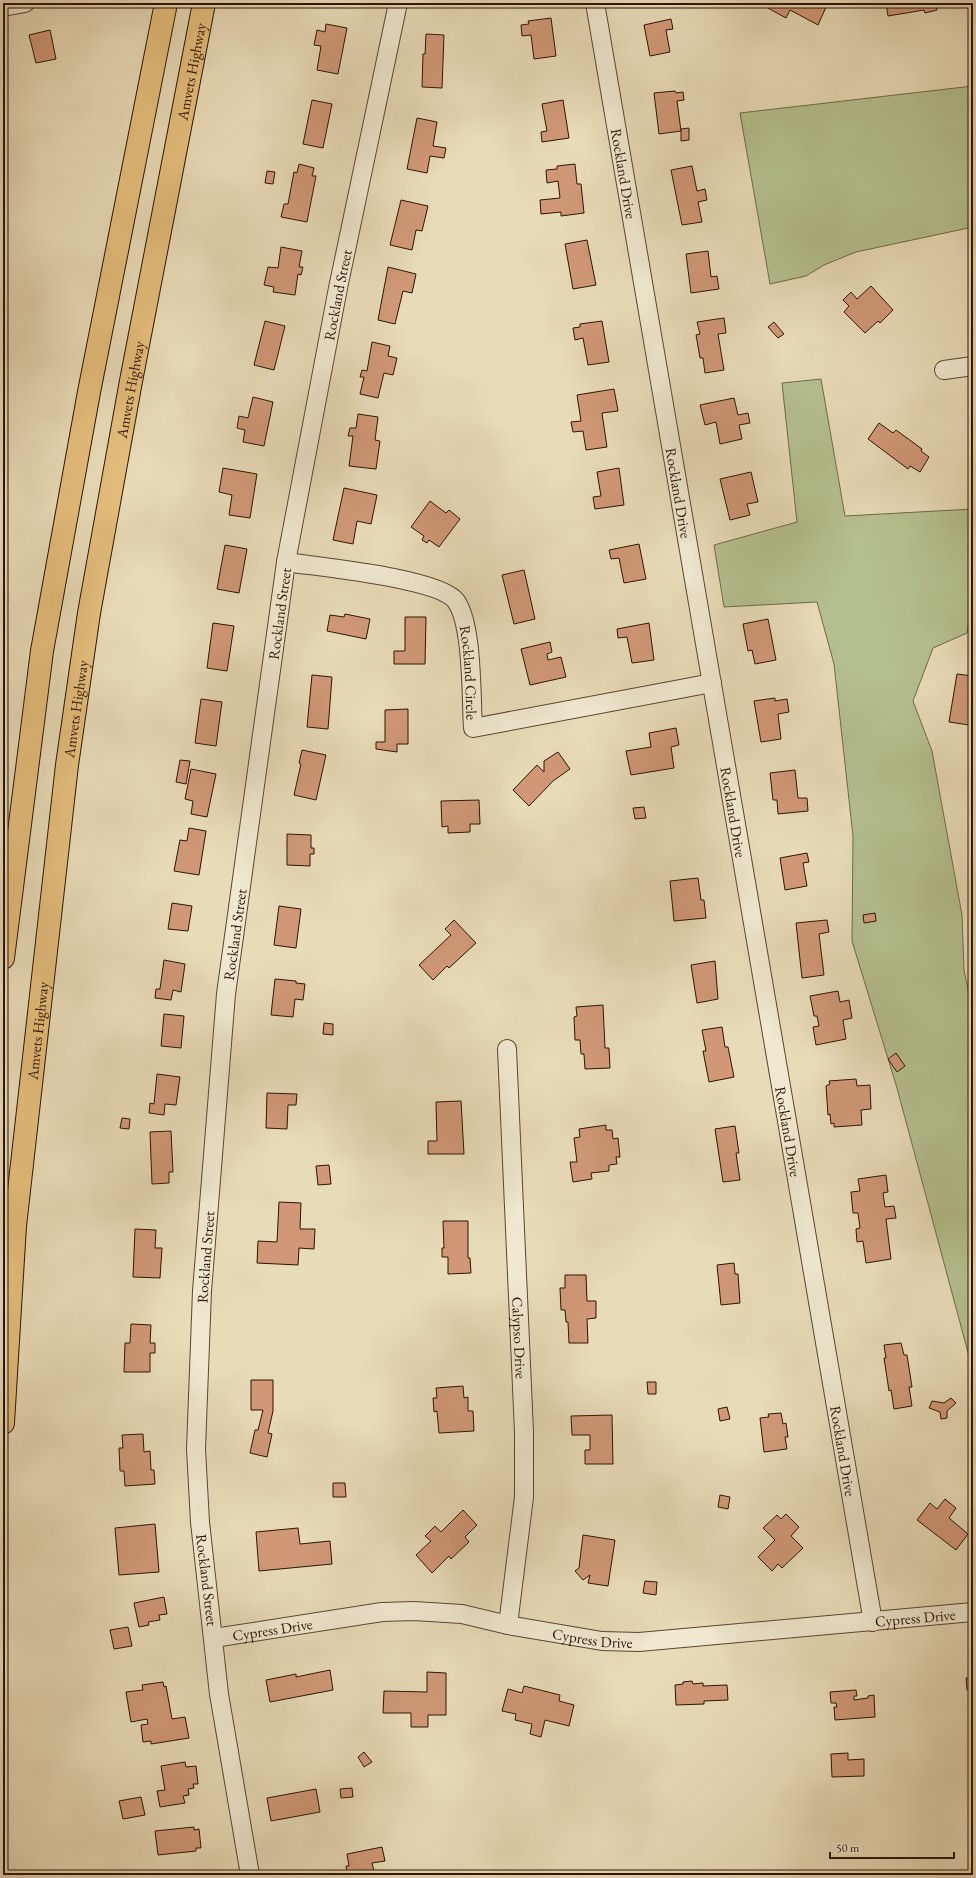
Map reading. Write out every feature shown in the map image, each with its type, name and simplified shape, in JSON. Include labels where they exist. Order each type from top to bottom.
[{"type":"highway","points":[[3,958],[42,651],[89,392],[166,3]]},
{"type":"highway","name":"Amvets Highway","points":[[3,1423],[15,1226],[67,765],[89,613],[131,381],[204,3]]},
{"type":"street","points":[[3,7],[25,3]]},
{"type":"street","name":"Rockland Street","points":[[250,1875],[219,1694],[200,1522],[196,1449],[202,1291],[226,994],[286,562],[338,288],[398,3]]},
{"type":"street","name":"Rockland Drive","points":[[595,3],[873,1622]]},
{"type":"street","points":[[944,370],[973,366]]},
{"type":"street","name":"Rockland Circle","points":[[286,562],[411,581],[445,592],[456,601],[462,614],[467,636],[473,728],[712,683]]},
{"type":"street","name":"Calypso Drive","points":[[508,1049],[524,1432],[524,1497],[508,1625]]},
{"type":"street","name":"Cypress Drive","points":[[214,1638],[395,1612],[448,1613],[602,1641],[639,1642],[973,1612]]},
{"type":"green space","points":[[973,86],[973,227],[856,252],[824,265],[806,276],[770,284],[740,113]]},
{"type":"green space","points":[[821,379],[845,516],[973,509],[973,588],[967,633],[933,648],[913,701],[932,751],[962,915],[964,970],[973,1013],[973,1371],[897,1088],[852,941],[853,836],[834,664],[817,602],[724,607],[714,545],[797,522],[782,383]]},
{"type":"building","points":[[769,3],[819,3],[826,7],[818,25],[790,10],[786,18],[766,7]]},
{"type":"building","points":[[886,3],[936,3],[937,10],[925,13],[924,10],[888,16]]},
{"type":"building","points":[[551,18],[556,56],[534,59],[531,35],[522,36],[521,25],[529,24],[528,21]]},
{"type":"building","points":[[671,19],[673,29],[666,30],[670,52],[650,56],[644,25]]},
{"type":"building","points":[[326,24],[347,28],[338,74],[317,70],[321,46],[314,45],[317,30],[325,32]]},
{"type":"building","points":[[50,30],[56,59],[36,63],[29,35]]},
{"type":"building","points":[[426,34],[444,35],[442,88],[422,87],[423,54],[425,54]]},
{"type":"building","points":[[675,91],[676,93],[683,92],[684,100],[677,101],[681,131],[659,134],[654,93]]},
{"type":"building","points":[[312,100],[332,104],[323,148],[303,144]]},
{"type":"building","points":[[563,100],[569,138],[542,142],[541,132],[547,131],[542,104]]},
{"type":"building","points":[[417,118],[437,122],[433,146],[446,148],[444,158],[430,156],[427,173],[407,169]]},
{"type":"building","points":[[689,128],[689,140],[681,141],[681,129]]},
{"type":"building","points":[[299,164],[314,168],[312,176],[316,176],[307,222],[281,217],[284,204],[288,204],[294,172],[297,173]]},
{"type":"building","points":[[575,164],[577,184],[581,184],[584,213],[561,216],[561,212],[541,214],[540,200],[560,198],[558,181],[547,183],[546,170],[557,169],[557,166]]},
{"type":"building","points":[[692,166],[697,191],[705,189],[707,200],[698,202],[702,222],[682,225],[671,170]]},
{"type":"building","points":[[267,171],[275,172],[273,184],[265,183]]},
{"type":"building","points":[[401,200],[428,206],[422,231],[416,230],[412,250],[390,245]]},
{"type":"building","points":[[587,240],[596,285],[573,289],[565,244]]},
{"type":"building","points":[[281,247],[302,251],[299,267],[303,267],[301,275],[298,274],[295,295],[273,292],[274,287],[264,285],[268,267],[278,268]]},
{"type":"building","points":[[708,251],[711,277],[717,276],[719,289],[691,293],[686,254]]},
{"type":"building","points":[[388,267],[416,274],[412,293],[403,291],[395,324],[378,320]]},
{"type":"building","points":[[871,286],[893,310],[880,323],[878,321],[865,333],[844,312],[849,306],[843,300],[851,292],[857,299]]},
{"type":"building","points":[[724,318],[726,333],[718,334],[724,370],[705,373],[703,358],[700,358],[696,335],[700,334],[697,322]]},
{"type":"building","points":[[265,321],[285,326],[274,370],[254,365]]},
{"type":"building","points":[[602,321],[609,362],[588,365],[583,338],[575,340],[573,328],[580,327],[580,324]]},
{"type":"building","points":[[774,322],[784,334],[778,338],[768,327]]},
{"type":"building","points":[[372,342],[390,346],[388,356],[397,358],[393,375],[384,373],[378,398],[360,394],[364,377],[360,377],[362,370],[367,371]]},
{"type":"building","points":[[614,389],[618,411],[602,413],[607,447],[586,450],[583,431],[573,432],[571,422],[581,421],[577,395]]},
{"type":"building","points":[[253,397],[273,402],[264,446],[243,442],[245,430],[237,428],[239,416],[248,418]]},
{"type":"building","points":[[734,398],[738,415],[748,413],[750,423],[739,425],[742,439],[720,444],[716,422],[705,425],[700,405]]},
{"type":"building","points":[[358,414],[378,417],[375,440],[380,441],[376,469],[349,466],[353,436],[348,436],[350,428],[356,428]]},
{"type":"building","points":[[879,423],[893,433],[896,430],[922,449],[921,451],[929,457],[920,472],[910,466],[908,469],[868,439]]},
{"type":"building","points":[[223,468],[257,474],[250,518],[229,515],[232,495],[219,492]]},
{"type":"building","points":[[619,468],[624,505],[595,509],[593,497],[601,496],[597,472]]},
{"type":"building","points":[[751,472],[758,502],[747,504],[750,515],[730,520],[720,479]]},
{"type":"building","points":[[344,488],[377,495],[371,524],[357,521],[353,544],[333,540]]},
{"type":"building","points":[[430,501],[446,513],[449,510],[460,519],[439,547],[429,540],[427,543],[422,540],[424,536],[411,527]]},
{"type":"building","points":[[639,544],[646,579],[624,583],[619,558],[611,559],[609,550]]},
{"type":"building","points":[[225,545],[247,549],[239,593],[217,589]]},
{"type":"building","points":[[524,570],[535,619],[514,624],[502,575]]},
{"type":"building","points":[[345,614],[370,619],[366,639],[327,631],[330,615],[344,617]]},
{"type":"building","points":[[405,617],[426,617],[425,664],[394,664],[394,651],[405,651]]},
{"type":"building","points":[[768,619],[776,660],[755,664],[752,650],[748,651],[743,624]]},
{"type":"building","points":[[213,623],[234,626],[227,671],[207,668]]},
{"type":"building","points":[[649,623],[654,660],[632,663],[627,637],[618,638],[617,629]]},
{"type":"building","points":[[550,642],[552,652],[547,654],[548,660],[561,657],[566,677],[530,685],[521,649]]},
{"type":"building","points":[[957,674],[973,676],[973,705],[969,725],[949,722]]},
{"type":"building","points":[[312,675],[332,677],[328,729],[307,727]]},
{"type":"building","points":[[775,698],[775,701],[787,699],[789,712],[778,714],[781,739],[761,742],[754,701]]},
{"type":"building","points":[[201,699],[222,702],[216,746],[195,743]]},
{"type":"building","points":[[408,709],[408,744],[397,744],[397,752],[376,749],[376,742],[385,742],[385,710]]},
{"type":"building","points":[[676,728],[679,745],[671,747],[674,768],[631,775],[626,751],[651,747],[649,733]]},
{"type":"building","points":[[302,750],[326,755],[316,800],[294,795],[301,764],[299,763]]},
{"type":"building","points":[[558,752],[570,769],[553,781],[529,806],[513,790],[537,765],[544,772],[544,761]]},
{"type":"building","points":[[180,760],[190,761],[186,784],[176,782]]},
{"type":"building","points":[[191,769],[216,774],[207,817],[191,814],[193,801],[185,799]]},
{"type":"building","points":[[795,770],[798,798],[807,798],[808,811],[778,814],[777,800],[773,800],[770,773]]},
{"type":"building","points":[[479,800],[480,824],[470,824],[470,832],[448,833],[448,826],[442,827],[441,801]]},
{"type":"building","points":[[644,807],[646,818],[635,819],[633,808]]},
{"type":"building","points":[[189,828],[206,831],[199,875],[174,871],[180,840],[187,841]]},
{"type":"building","points":[[287,834],[311,835],[311,848],[314,848],[314,854],[310,854],[310,866],[287,865]]},
{"type":"building","points":[[807,853],[809,862],[803,863],[807,886],[785,890],[780,858]]},
{"type":"building","points":[[698,878],[701,900],[704,900],[706,918],[674,921],[670,881]]},
{"type":"building","points":[[172,903],[192,906],[188,931],[168,929]]},
{"type":"building","points":[[279,906],[301,909],[296,948],[274,945]]},
{"type":"building","points":[[875,913],[876,921],[864,923],[863,915]]},
{"type":"building","points":[[454,920],[476,943],[449,968],[447,966],[433,980],[419,965],[451,935],[445,929]]},
{"type":"building","points":[[827,920],[829,932],[819,934],[824,975],[802,978],[796,923]]},
{"type":"building","points":[[164,960],[185,964],[181,992],[173,990],[171,1000],[155,998],[156,989],[160,989]]},
{"type":"building","points":[[715,961],[718,999],[697,1003],[691,965]]},
{"type":"building","points":[[275,979],[296,981],[296,983],[305,984],[303,1000],[295,999],[293,1017],[271,1015]]},
{"type":"building","points":[[838,991],[840,1002],[849,1000],[852,1018],[843,1020],[846,1039],[816,1045],[813,1027],[819,1026],[817,1016],[814,1016],[810,996]]},
{"type":"building","points":[[603,1005],[605,1048],[609,1048],[610,1068],[585,1069],[584,1054],[581,1054],[580,1040],[575,1040],[574,1017],[577,1016],[576,1007]]},
{"type":"building","points":[[164,1014],[184,1016],[181,1048],[161,1046]]},
{"type":"building","points":[[324,1023],[333,1024],[333,1035],[323,1034]]},
{"type":"building","points":[[722,1027],[725,1047],[728,1047],[734,1077],[709,1082],[703,1051],[706,1051],[702,1030]]},
{"type":"building","points":[[896,1053],[905,1066],[897,1072],[888,1059]]},
{"type":"building","points":[[157,1074],[180,1077],[176,1105],[165,1104],[164,1115],[149,1113],[150,1103],[154,1104]]},
{"type":"building","points":[[856,1079],[857,1086],[870,1085],[871,1109],[861,1110],[862,1125],[834,1127],[834,1123],[831,1124],[830,1114],[828,1115],[826,1086],[830,1084],[829,1081]]},
{"type":"building","points":[[267,1093],[297,1094],[296,1105],[288,1105],[287,1129],[266,1128]]},
{"type":"building","points":[[461,1101],[464,1154],[428,1154],[428,1141],[437,1141],[436,1102]]},
{"type":"building","points":[[122,1118],[130,1119],[129,1129],[120,1128]]},
{"type":"building","points":[[606,1125],[606,1130],[612,1130],[613,1139],[618,1138],[620,1157],[616,1157],[617,1164],[609,1165],[609,1171],[591,1173],[592,1179],[573,1182],[570,1162],[577,1162],[574,1138],[580,1137],[579,1129]]},
{"type":"building","points":[[735,1126],[739,1153],[736,1153],[740,1180],[723,1182],[715,1129]]},
{"type":"building","points":[[171,1131],[173,1172],[169,1172],[169,1183],[152,1184],[150,1132]]},
{"type":"building","points":[[329,1165],[331,1184],[318,1185],[316,1166]]},
{"type":"building","points":[[886,1175],[888,1192],[883,1193],[885,1207],[894,1206],[896,1218],[886,1219],[891,1259],[866,1263],[863,1241],[857,1242],[856,1229],[860,1228],[858,1213],[853,1213],[851,1192],[860,1191],[858,1179]]},
{"type":"building","points":[[279,1202],[301,1203],[300,1229],[315,1229],[314,1249],[299,1248],[298,1265],[257,1263],[258,1241],[277,1242]]},
{"type":"building","points":[[443,1221],[468,1221],[468,1258],[470,1258],[471,1273],[448,1274],[448,1257],[442,1257],[442,1248],[444,1248]]},
{"type":"building","points":[[135,1229],[156,1230],[155,1248],[162,1248],[160,1278],[133,1277]]},
{"type":"building","points":[[734,1263],[735,1274],[738,1274],[740,1303],[721,1305],[717,1265]]},
{"type":"building","points":[[565,1275],[586,1275],[587,1301],[596,1301],[596,1318],[587,1319],[588,1343],[569,1343],[568,1322],[566,1322],[565,1310],[561,1310],[560,1288],[565,1288]]},
{"type":"building","points":[[131,1324],[151,1325],[150,1343],[155,1343],[155,1353],[150,1353],[150,1372],[124,1372],[125,1343],[130,1343]]},
{"type":"building","points":[[901,1343],[904,1355],[907,1355],[912,1387],[909,1387],[912,1406],[894,1409],[891,1390],[889,1391],[884,1358],[886,1358],[884,1345]]},
{"type":"building","points":[[251,1380],[273,1380],[273,1411],[268,1433],[272,1434],[267,1457],[250,1453],[255,1430],[258,1430],[263,1410],[251,1410]]},
{"type":"building","points":[[647,1382],[656,1382],[656,1394],[648,1394]]},
{"type":"building","points":[[463,1386],[464,1398],[468,1397],[468,1411],[473,1411],[474,1431],[439,1433],[437,1411],[434,1412],[433,1398],[437,1398],[436,1388]]},
{"type":"building","points":[[951,1398],[956,1403],[947,1411],[947,1418],[941,1419],[940,1412],[929,1408],[932,1401],[944,1403]]},
{"type":"building","points":[[727,1407],[730,1419],[720,1421],[718,1409]]},
{"type":"building","points":[[781,1413],[783,1424],[786,1423],[788,1437],[785,1437],[787,1449],[764,1452],[760,1418],[769,1417],[768,1414]]},
{"type":"building","points":[[612,1415],[613,1464],[585,1464],[585,1450],[590,1450],[590,1435],[572,1435],[571,1416]]},
{"type":"building","points":[[143,1434],[144,1452],[150,1451],[151,1470],[154,1470],[155,1484],[125,1486],[124,1471],[120,1471],[119,1448],[123,1448],[122,1435]]},
{"type":"building","points":[[333,1483],[345,1483],[346,1497],[333,1497]]},
{"type":"building","points":[[720,1495],[730,1497],[728,1509],[718,1507]]},
{"type":"building","points":[[945,1499],[956,1508],[949,1518],[968,1534],[956,1550],[917,1520],[930,1503],[937,1509]]},
{"type":"building","points":[[463,1510],[477,1525],[465,1537],[469,1542],[451,1559],[449,1556],[432,1573],[416,1555],[431,1541],[425,1536],[435,1526],[441,1532]]},
{"type":"building","points":[[786,1514],[799,1527],[791,1536],[803,1548],[782,1568],[778,1564],[772,1571],[758,1557],[775,1540],[763,1528],[777,1515],[781,1519]]},
{"type":"building","points":[[155,1524],[159,1572],[119,1575],[115,1528]]},
{"type":"building","points":[[298,1528],[300,1544],[330,1541],[332,1564],[259,1571],[256,1532]]},
{"type":"building","points":[[583,1535],[615,1540],[608,1586],[588,1583],[590,1575],[583,1580],[575,1571],[579,1568]]},
{"type":"building","points":[[645,1581],[657,1582],[656,1595],[643,1593]]},
{"type":"building","points":[[164,1597],[167,1614],[159,1615],[160,1620],[148,1622],[149,1625],[139,1627],[134,1603]]},
{"type":"building","points":[[128,1627],[132,1646],[114,1649],[110,1630]]},
{"type":"building","points":[[330,1670],[333,1690],[270,1702],[266,1680],[296,1674],[296,1677]]},
{"type":"building","points":[[427,1672],[446,1673],[446,1715],[428,1715],[428,1727],[411,1727],[411,1713],[383,1713],[384,1691],[427,1692]]},
{"type":"building","points":[[966,1678],[973,1678],[973,1690],[967,1690]]},
{"type":"building","points":[[692,1681],[693,1684],[703,1683],[703,1686],[727,1685],[728,1700],[704,1701],[704,1704],[676,1705],[675,1685]]},
{"type":"building","points":[[163,1682],[164,1687],[166,1686],[172,1719],[185,1717],[189,1738],[151,1744],[151,1741],[143,1742],[141,1725],[148,1724],[147,1719],[131,1722],[126,1692],[143,1690],[142,1685]]},
{"type":"building","points":[[524,1686],[560,1695],[559,1701],[574,1705],[569,1726],[545,1720],[541,1737],[530,1734],[532,1724],[515,1720],[516,1714],[502,1711],[508,1689],[522,1693]]},
{"type":"building","points":[[856,1690],[857,1696],[854,1696],[854,1700],[868,1698],[868,1696],[874,1695],[875,1717],[835,1720],[834,1707],[837,1707],[836,1703],[831,1703],[830,1692]]},
{"type":"building","points":[[364,1752],[372,1762],[364,1767],[358,1757]]},
{"type":"building","points":[[848,1753],[848,1760],[864,1759],[864,1776],[832,1777],[831,1754]]},
{"type":"building","points":[[185,1762],[186,1767],[196,1766],[198,1784],[193,1784],[194,1788],[188,1789],[189,1795],[183,1796],[185,1803],[160,1807],[157,1791],[165,1790],[161,1766]]},
{"type":"building","points":[[352,1788],[353,1797],[341,1798],[340,1789]]},
{"type":"building","points":[[316,1789],[320,1812],[271,1821],[267,1798]]},
{"type":"building","points":[[141,1797],[145,1815],[123,1819],[119,1801]]},
{"type":"building","points":[[194,1827],[194,1830],[199,1829],[201,1848],[196,1848],[196,1851],[158,1855],[155,1831]]},
{"type":"building","points":[[382,1847],[385,1861],[372,1863],[375,1875],[352,1875],[351,1872],[347,1873],[346,1866],[349,1866],[347,1854]]}]
